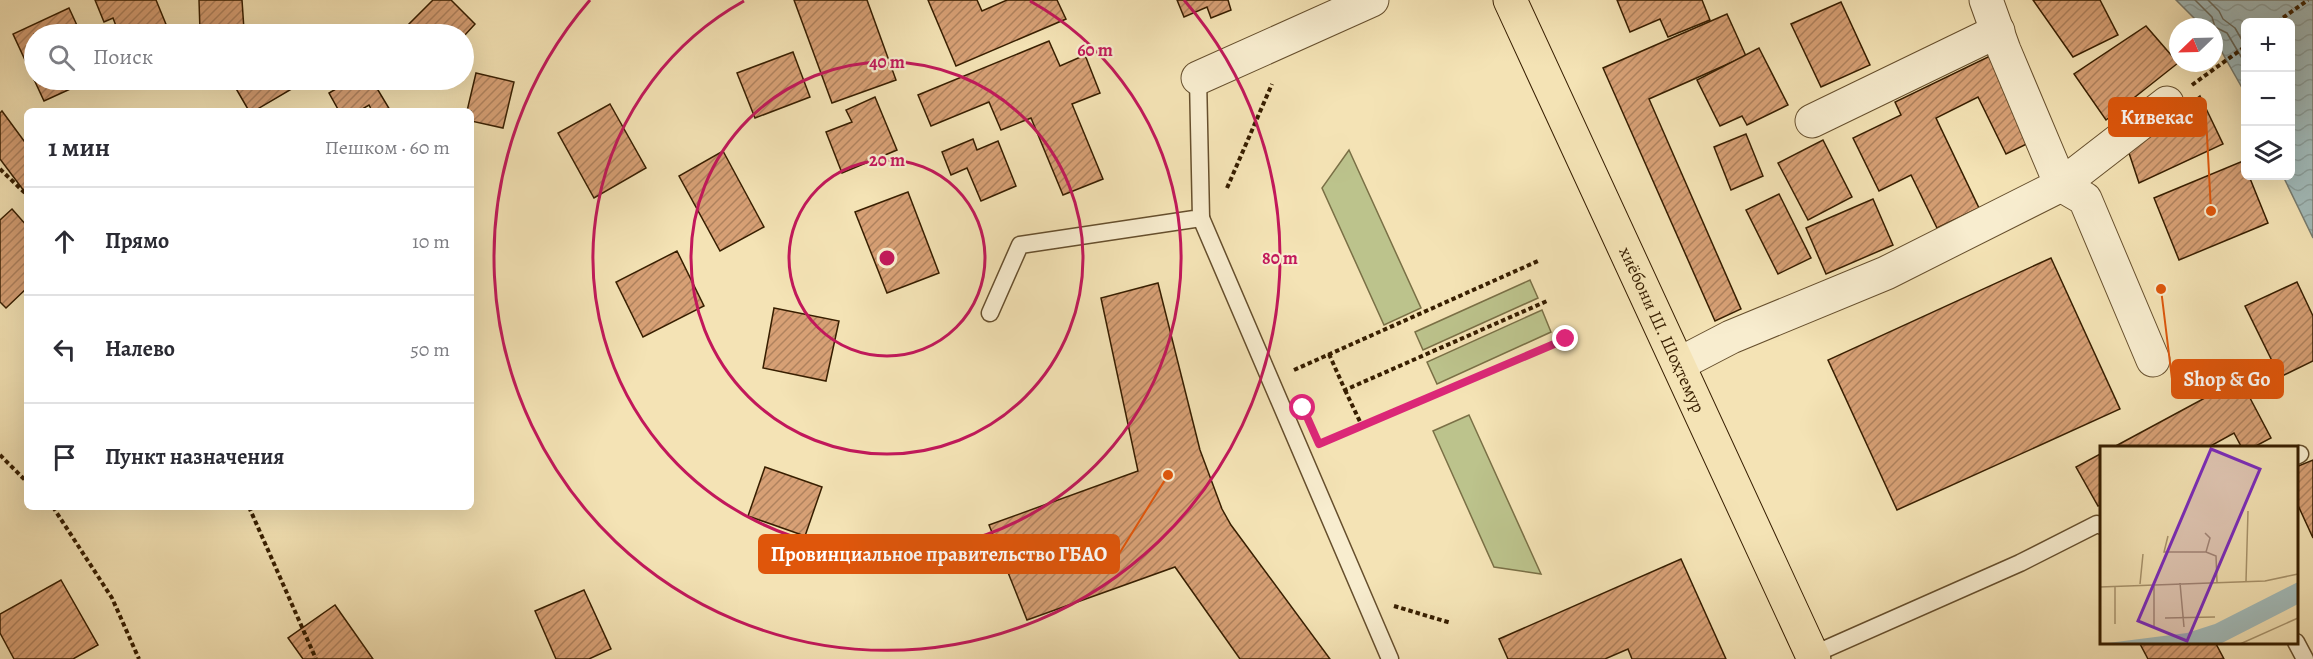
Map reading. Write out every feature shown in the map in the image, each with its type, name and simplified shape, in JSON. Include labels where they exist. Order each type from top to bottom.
[{"type":"main road","name":"хиёбони Ш. Шоҳтемур","points":[[1510,0],[1813,657]]},
{"type":"street","points":[[1198,78],[1372,0]]},
{"type":"street","points":[[1986,0],[2004,50],[2061,185],[2085,199],[2153,360]]},
{"type":"street","points":[[1812,121],[1998,31]]},
{"type":"street","points":[[1679,364],[1731,338],[1886,273],[2061,185],[2167,102]]},
{"type":"lane","points":[[1198,78],[1201,218],[1390,659]]},
{"type":"lane","points":[[990,314],[1020,245],[1201,218]]},
{"type":"lane","points":[[1813,657],[2020,563],[2097,524],[2100,525]]},
{"type":"lane","points":[[2297,644],[2305,659]]},
{"type":"path","points":[[2283,18],[2308,0]]},
{"type":"path","points":[[2167,102],[2241,50]]},
{"type":"path","points":[[1225,192],[1272,84]]},
{"type":"path","points":[[0,169],[24,192]]},
{"type":"path","points":[[1288,373],[1538,261]]},
{"type":"path","points":[[1345,390],[1547,301]]},
{"type":"path","points":[[1319,444],[1566,339]]},
{"type":"path","points":[[1329,354],[1362,426]]},
{"type":"path","points":[[0,455],[24,479]]},
{"type":"path","points":[[55,510],[112,598],[139,659]]},
{"type":"path","points":[[250,510],[316,659]]},
{"type":"green space","points":[[1349,150],[1421,308],[1384,325],[1322,188]]},
{"type":"green space","points":[[1530,280],[1538,298],[1423,350],[1415,332]]},
{"type":"green space","points":[[1542,310],[1551,332],[1437,384],[1427,362]]},
{"type":"green space","points":[[1469,415],[1541,574],[1494,567],[1433,431]]},
{"type":"water","points":[[2176,0],[2313,0],[2313,238],[2285,180],[2295,180],[2295,18],[2241,18],[2241,86],[2223,54],[2223,18],[2194,18]]},
{"type":"building","points":[[95,0],[156,0],[166,24],[115,24],[113,18],[104,22]]},
{"type":"building","points":[[199,0],[242,0],[244,24],[200,24]]},
{"type":"building","points":[[433,0],[451,0],[475,24],[474,25],[409,24]]},
{"type":"building","points":[[794,0],[867,0],[896,80],[832,103]]},
{"type":"building","points":[[928,0],[977,0],[982,11],[1007,0],[1057,0],[1066,19],[956,66]]},
{"type":"building","points":[[1177,0],[1228,0],[1231,10],[1211,18],[1207,7],[1184,17]]},
{"type":"building","points":[[1617,0],[1702,0],[1710,20],[1668,37],[1660,19],[1630,32]]},
{"type":"building","points":[[2033,0],[2100,0],[2118,35],[2073,57]]},
{"type":"building","points":[[1841,2],[1870,65],[1821,87],[1791,24]]},
{"type":"building","points":[[69,8],[76,24],[35,24]]},
{"type":"building","points":[[1727,14],[1746,56],[1649,99],[1741,309],[1715,321],[1603,68]]},
{"type":"building","points":[[2146,26],[2169,53],[2169,70],[2106,120],[2074,74]]},
{"type":"building","points":[[24,29],[24,58],[13,34]]},
{"type":"building","points":[[1049,41],[1060,66],[1085,55],[1100,93],[1072,104],[1103,179],[1063,195],[1031,118],[1001,130],[989,102],[931,126],[918,95]]},
{"type":"building","points":[[1759,48],[1788,105],[1747,125],[1742,116],[1720,126],[1697,80]]},
{"type":"building","points":[[793,52],[810,97],[755,118],[737,73]]},
{"type":"building","points":[[1990,56],[2031,142],[2006,154],[1978,97],[1936,118],[1979,208],[1937,228],[1911,175],[1879,191],[1853,138],[1901,115],[1895,102]]},
{"type":"building","points":[[476,73],[514,82],[503,128],[474,122],[474,108],[468,108],[472,90],[474,90]]},
{"type":"building","points":[[39,90],[68,90],[44,101]]},
{"type":"building","points":[[237,90],[290,90],[259,108],[247,108]]},
{"type":"building","points":[[334,90],[378,90],[389,108],[370,108],[369,105],[364,108],[337,108],[329,93]]},
{"type":"building","points":[[2200,96],[2223,144],[2139,183],[2128,150]]},
{"type":"building","points":[[875,97],[897,150],[842,173],[826,132],[852,122],[846,110]]},
{"type":"building","points":[[610,104],[646,168],[594,198],[558,133]]},
{"type":"building","points":[[2,111],[24,141],[24,191],[0,159],[0,113]]},
{"type":"building","points":[[1746,134],[1763,176],[1731,190],[1714,147]]},
{"type":"building","points":[[973,139],[977,150],[998,141],[1016,186],[981,201],[967,168],[951,175],[942,152]]},
{"type":"building","points":[[1823,140],[1852,197],[1808,220],[1778,163]]},
{"type":"building","points":[[723,151],[764,227],[720,251],[679,176]]},
{"type":"building","points":[[2241,162],[2241,180],[2251,180],[2268,223],[2179,260],[2154,198]]},
{"type":"building","points":[[908,192],[939,273],[887,293],[855,212]]},
{"type":"building","points":[[1779,194],[1811,258],[1778,274],[1746,210]]},
{"type":"building","points":[[1873,199],[1893,245],[1826,274],[1806,228]]},
{"type":"building","points":[[12,209],[24,223],[24,291],[6,308],[0,302],[0,220]]},
{"type":"building","points":[[677,251],[704,306],[643,337],[616,282]]},
{"type":"building","points":[[2051,258],[2120,409],[1897,510],[1828,360]]},
{"type":"building","points":[[2297,282],[2313,316],[2313,361],[2280,377],[2245,306]]},
{"type":"building","points":[[1158,283],[1200,450],[1222,509],[1231,525],[1330,659],[1240,659],[1175,567],[1027,620],[989,525],[1138,471],[1101,298]]},
{"type":"building","points":[[774,308],[839,321],[826,381],[763,368]]},
{"type":"building","points":[[2240,379],[2271,438],[2256,446],[2241,446],[2234,433],[2211,446],[2116,446]]},
{"type":"building","points":[[2100,454],[2100,505],[2098,506],[2076,467]]},
{"type":"building","points":[[2313,460],[2313,538],[2298,505],[2298,466]]},
{"type":"building","points":[[765,467],[822,487],[805,536],[748,516]]},
{"type":"building","points":[[1681,559],[1726,659],[1632,659],[1628,649],[1605,659],[1508,659],[1499,639]]},
{"type":"building","points":[[61,580],[98,645],[73,659],[14,659],[0,633],[0,614]]},
{"type":"building","points":[[584,590],[611,649],[589,659],[556,659],[535,611]]},
{"type":"building","points":[[335,605],[373,659],[303,659],[288,638]]},
{"type":"building","points":[[2140,644],[2216,644],[2224,659],[2148,659]]},
{"type":"place","name":"Кивекас","points":[[2211,211]]},
{"type":"place","name":"Shop & Go","points":[[2161,289]]},
{"type":"place","name":"Провинциальное правительство ГБАО","points":[[1168,475]]},
{"type":"route","points":[[1303,408],[1319,444],[1566,339]]}]
